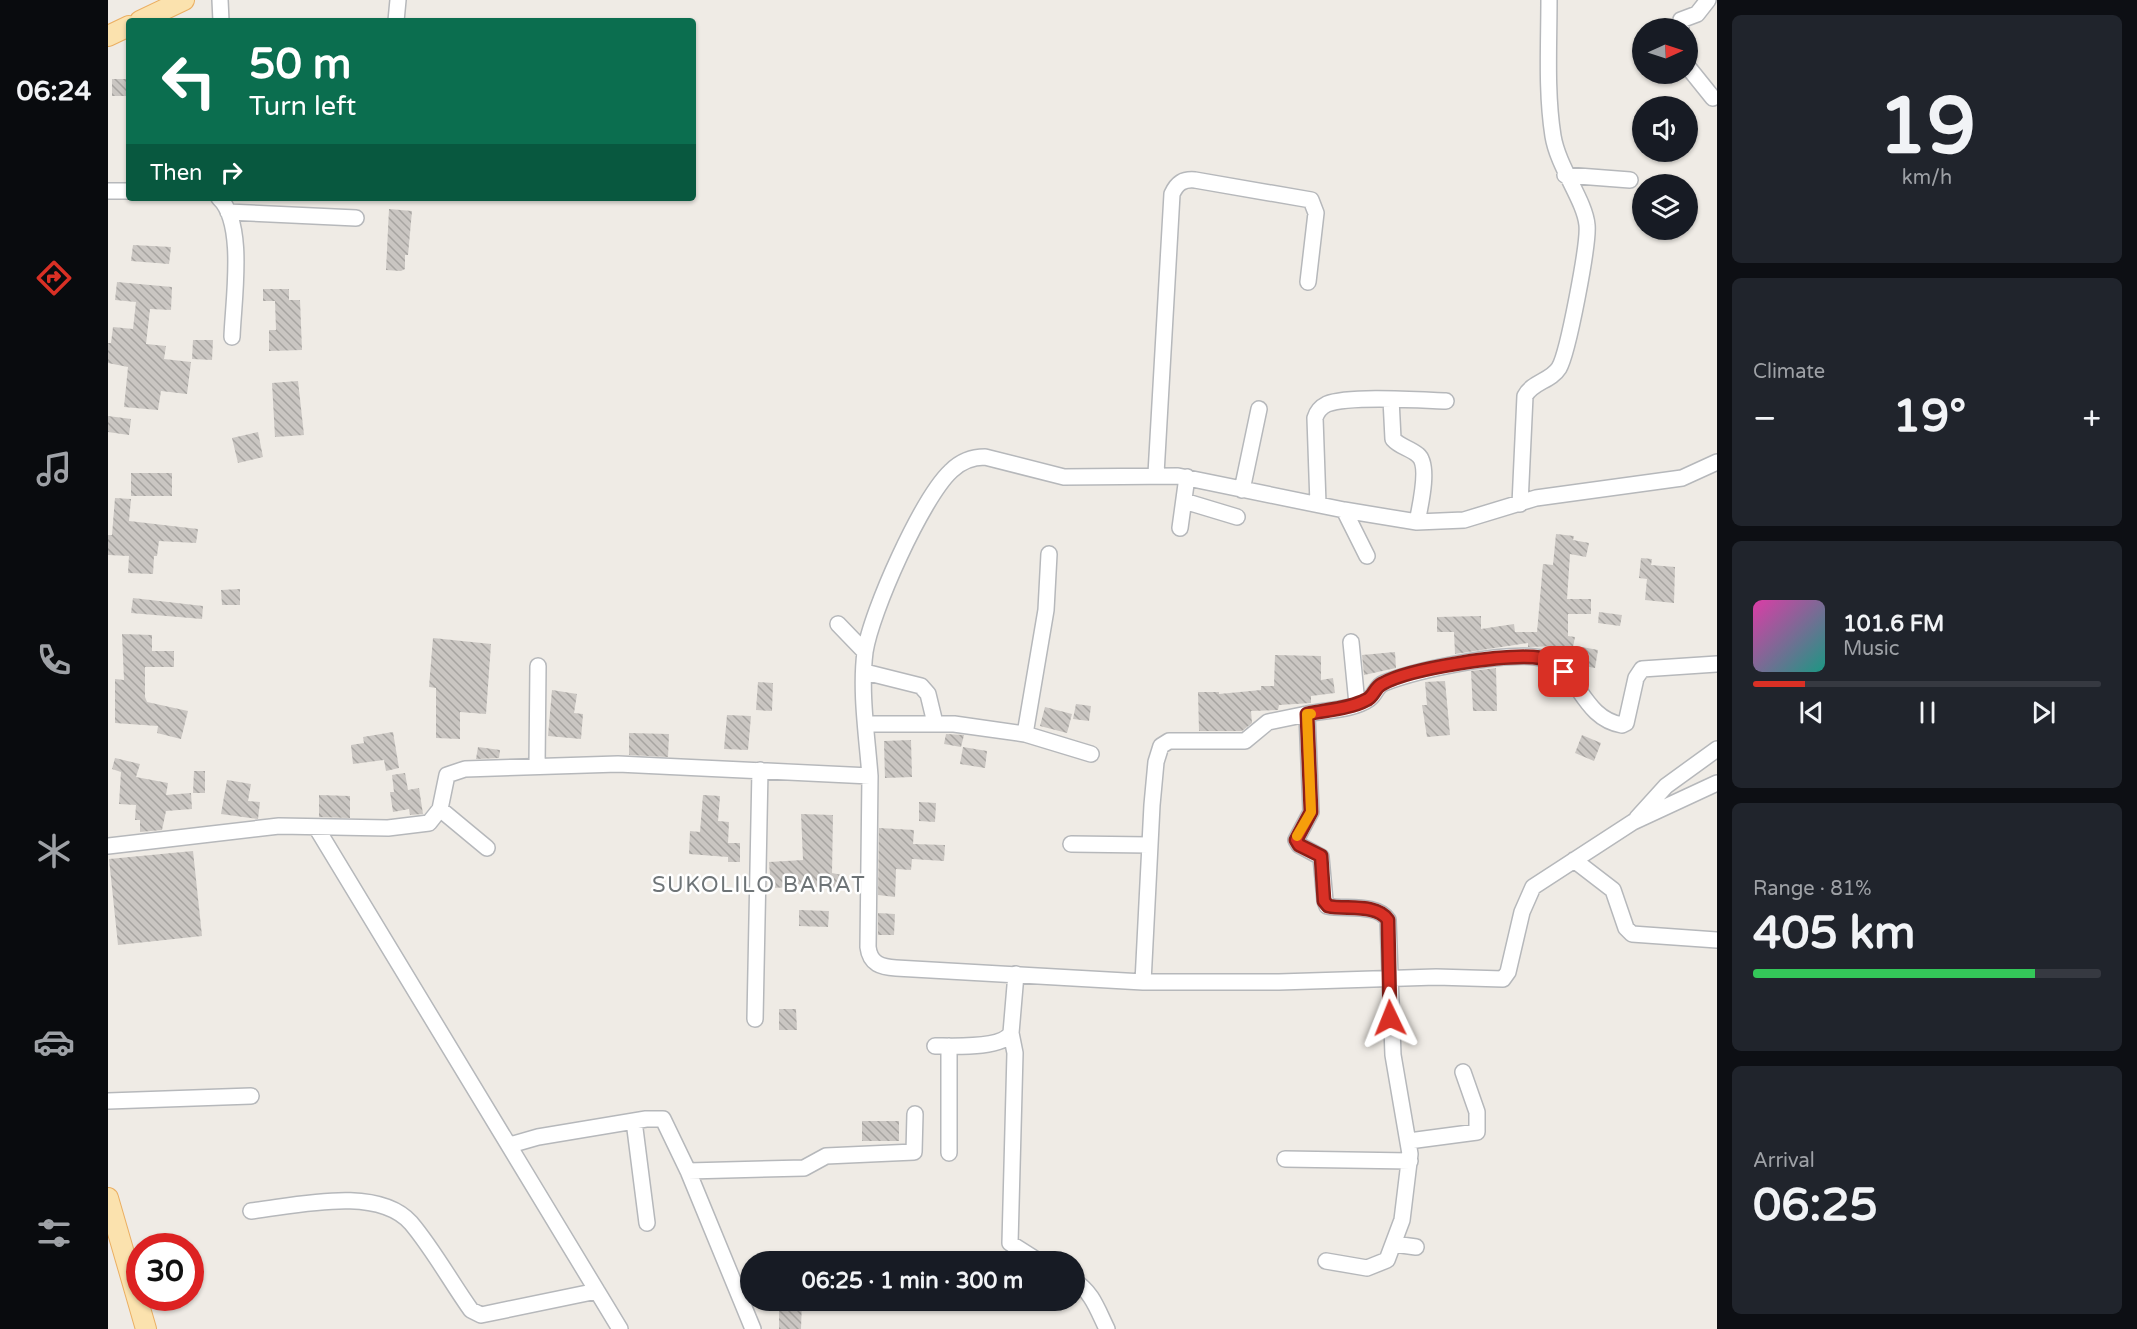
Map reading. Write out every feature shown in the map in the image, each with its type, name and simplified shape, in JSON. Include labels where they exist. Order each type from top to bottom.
[{"type":"main road","points":[[146,18],[184,0]]},
{"type":"main road","points":[[108,36],[126,27]]},
{"type":"main road","points":[[108,1198],[146,1329]]},
{"type":"street","points":[[220,0],[221,18]]},
{"type":"street","points":[[396,18],[398,0]]},
{"type":"street","points":[[1520,504],[1525,396],[1531,388],[1560,366],[1568,341],[1587,226],[1565,175],[1554,141],[1550,111],[1549,0]]},
{"type":"street","points":[[1688,18],[1695,16],[1708,0]]},
{"type":"street","points":[[1698,80],[1713,98]]},
{"type":"street","points":[[1565,175],[1630,180]]},
{"type":"street","points":[[1156,474],[1167,314],[1172,194],[1177,185],[1184,180],[1195,180],[1311,200],[1316,213],[1308,282]]},
{"type":"street","points":[[108,191],[126,191]]},
{"type":"street","points":[[221,201],[228,212],[235,245],[232,337]]},
{"type":"street","points":[[228,212],[356,218]]},
{"type":"street","points":[[1391,399],[1394,439],[1418,454],[1422,463],[1423,484],[1417,522]]},
{"type":"street","points":[[1318,504],[1315,418],[1318,411],[1330,403],[1391,399],[1446,401]]},
{"type":"street","points":[[1242,490],[1259,409]]},
{"type":"street","points":[[1717,462],[1682,478],[1554,496],[1464,520],[1417,522],[1344,510],[1187,477],[1156,474],[1074,477],[1051,475],[984,457],[963,462],[949,473],[933,494],[912,531],[879,609],[866,652],[866,723],[870,776],[868,947],[871,959],[879,965],[890,968],[1143,982],[1505,978],[1529,892],[1537,884],[1633,822],[1717,783]]},
{"type":"street","points":[[1180,528],[1187,477]]},
{"type":"street","points":[[1184,501],[1237,517]]},
{"type":"street","points":[[1344,510],[1367,556]]},
{"type":"street","points":[[1025,734],[1046,610],[1049,554]]},
{"type":"street","points":[[838,624],[866,652]]},
{"type":"street","points":[[1351,642],[1357,704]]},
{"type":"street","points":[[1143,982],[1149,845],[1156,762],[1164,744],[1169,741],[1245,741],[1268,722],[1357,704],[1371,698],[1381,684],[1426,671],[1481,660],[1543,658],[1560,666],[1596,713],[1622,725],[1626,723],[1636,678],[1642,669],[1717,664]]},
{"type":"street","points":[[537,766],[538,666]]},
{"type":"street","points":[[865,672],[921,686],[928,694],[935,723]]},
{"type":"street","points":[[1307,714],[1311,812],[1296,840],[1299,845],[1321,856],[1324,901],[1328,906],[1374,910],[1385,915],[1389,926],[1393,1055],[1409,1141],[1410,1161],[1402,1220],[1387,1260],[1376,1267],[1359,1268],[1326,1261]]},
{"type":"street","points":[[866,723],[935,723],[1025,734],[1091,754]]},
{"type":"street","points":[[1633,822],[1666,786],[1717,749]]},
{"type":"street","points":[[108,846],[249,829],[388,828],[429,824],[440,809],[444,781],[450,773],[465,769],[618,764],[870,776]]},
{"type":"street","points":[[755,1019],[760,770]]},
{"type":"street","points":[[440,809],[487,848]]},
{"type":"street","points":[[316,827],[620,1329]]},
{"type":"street","points":[[1071,844],[1149,845]]},
{"type":"street","points":[[1574,860],[1613,890],[1626,928],[1632,934],[1717,940]]},
{"type":"street","points":[[1016,974],[1011,1034],[1015,1053],[1010,1243],[1023,1251]]},
{"type":"street","points":[[949,1154],[942,1046],[990,1044],[1008,1039],[1011,1034]]},
{"type":"street","points":[[1409,1141],[1477,1132],[1477,1112],[1463,1071]]},
{"type":"street","points":[[108,1101],[251,1096]]},
{"type":"street","points":[[688,1171],[804,1167],[826,1156],[914,1152],[915,1114]]},
{"type":"street","points":[[510,1145],[538,1137],[634,1121],[663,1119],[688,1171],[753,1329]]},
{"type":"street","points":[[634,1121],[647,1223]]},
{"type":"street","points":[[1285,1159],[1410,1161]]},
{"type":"street","points":[[251,1211],[355,1200],[383,1205],[410,1222],[471,1310],[481,1316],[597,1291]]},
{"type":"street","points":[[1394,1244],[1416,1247]]},
{"type":"street","points":[[1085,1290],[1093,1300],[1107,1329]]},
{"type":"building","points":[[112,79],[126,79],[126,96],[112,96]]},
{"type":"building","points":[[389,209],[412,211],[408,255],[405,255],[405,269],[401,271],[386,270]]},
{"type":"building","points":[[133,245],[171,247],[169,264],[131,261]]},
{"type":"building","points":[[117,282],[172,287],[171,310],[150,309],[146,344],[166,346],[164,359],[191,362],[187,394],[161,391],[158,410],[124,407],[128,367],[108,363],[108,343],[111,343],[113,327],[133,329],[136,302],[115,300]]},
{"type":"building","points":[[263,289],[289,289],[289,300],[300,300],[302,350],[269,351],[269,330],[276,330],[275,301],[263,301]]},
{"type":"building","points":[[193,340],[213,340],[212,360],[192,359]]},
{"type":"building","points":[[298,381],[304,435],[275,437],[272,383]]},
{"type":"building","points":[[108,416],[131,419],[129,435],[108,432]]},
{"type":"building","points":[[258,432],[263,457],[238,463],[232,438]]},
{"type":"building","points":[[131,473],[172,473],[172,496],[131,496]]},
{"type":"building","points":[[115,498],[131,499],[129,521],[198,529],[196,543],[159,541],[157,556],[154,556],[153,574],[128,573],[129,556],[108,555],[108,535],[112,535]]},
{"type":"building","points":[[1556,534],[1574,536],[1573,540],[1589,543],[1586,557],[1570,554],[1567,599],[1591,599],[1591,614],[1568,614],[1568,636],[1575,637],[1572,652],[1557,650],[1558,646],[1528,647],[1528,643],[1455,654],[1454,632],[1437,632],[1437,617],[1481,616],[1481,629],[1514,624],[1515,632],[1537,632],[1543,564],[1553,565]]},
{"type":"building","points":[[1641,558],[1652,559],[1651,565],[1675,567],[1674,603],[1645,600],[1647,579],[1639,578]]},
{"type":"building","points":[[240,589],[240,605],[222,605],[221,590]]},
{"type":"building","points":[[133,598],[203,606],[202,619],[131,613]]},
{"type":"building","points":[[1599,612],[1622,615],[1620,626],[1598,623]]},
{"type":"building","points":[[122,634],[152,635],[152,651],[174,651],[174,667],[145,667],[145,697],[147,702],[188,711],[181,739],[157,733],[158,726],[115,723],[115,679],[124,680]]},
{"type":"building","points":[[433,638],[491,644],[486,714],[460,712],[460,739],[436,738],[436,688],[429,687]]},
{"type":"building","points":[[1582,647],[1598,650],[1595,668],[1579,665]]},
{"type":"building","points":[[1395,652],[1396,668],[1364,675],[1362,655]]},
{"type":"building","points":[[1275,655],[1321,656],[1321,680],[1333,678],[1335,693],[1311,696],[1311,703],[1279,705],[1278,710],[1251,711],[1252,723],[1242,731],[1199,731],[1198,692],[1219,692],[1219,694],[1261,690],[1261,686],[1274,686]]},
{"type":"building","points":[[1496,668],[1497,711],[1473,711],[1471,671]]},
{"type":"building","points":[[1445,681],[1450,735],[1427,737],[1422,705],[1427,705],[1425,682]]},
{"type":"building","points":[[758,682],[773,683],[772,711],[756,710]]},
{"type":"building","points":[[552,690],[577,694],[574,713],[583,714],[581,739],[548,736]]},
{"type":"building","points":[[1076,704],[1091,706],[1089,721],[1073,719]]},
{"type":"building","points":[[1045,707],[1072,714],[1067,733],[1040,726]]},
{"type":"building","points":[[727,715],[751,716],[748,750],[724,749]]},
{"type":"building","points":[[393,732],[399,768],[386,771],[384,760],[353,764],[351,745],[364,743],[363,737]]},
{"type":"building","points":[[629,733],[669,734],[668,757],[629,755]]},
{"type":"building","points":[[946,734],[964,735],[961,747],[944,744]]},
{"type":"building","points":[[1582,735],[1601,743],[1594,761],[1575,753]]},
{"type":"building","points":[[911,740],[912,777],[885,778],[884,741]]},
{"type":"building","points":[[478,747],[500,750],[499,758],[476,759]]},
{"type":"building","points":[[963,747],[987,751],[985,768],[960,764]]},
{"type":"building","points":[[115,758],[140,764],[136,777],[168,783],[166,795],[191,793],[192,809],[166,811],[162,830],[140,832],[140,820],[135,820],[136,805],[119,804],[121,772],[112,769]]},
{"type":"building","points":[[194,771],[205,771],[205,793],[193,793]]},
{"type":"building","points":[[405,773],[408,790],[419,788],[423,814],[410,815],[409,809],[393,812],[390,792],[394,792],[392,775]]},
{"type":"building","points":[[227,780],[251,784],[248,801],[260,802],[258,819],[221,814]]},
{"type":"building","points":[[319,795],[350,796],[350,818],[319,817]]},
{"type":"building","points":[[703,795],[720,796],[718,821],[729,822],[728,843],[740,843],[740,862],[728,862],[728,857],[689,854],[690,831],[700,832]]},
{"type":"building","points":[[919,802],[936,803],[935,822],[919,821]]},
{"type":"building","points":[[801,814],[833,815],[832,873],[842,875],[840,890],[795,884],[795,887],[771,888],[769,862],[803,860]]},
{"type":"building","points":[[879,828],[914,830],[913,844],[945,845],[944,861],[912,859],[911,870],[896,869],[895,897],[878,895]]},
{"type":"building","points":[[193,851],[202,936],[118,945],[109,859]]},
{"type":"building","points":[[799,910],[829,911],[828,927],[799,926]]},
{"type":"building","points":[[878,913],[895,914],[894,935],[878,935]]},
{"type":"building","points":[[779,1009],[796,1009],[797,1030],[779,1030]]},
{"type":"building","points":[[862,1121],[899,1121],[899,1141],[862,1141]]},
{"type":"building","points":[[779,1311],[802,1311],[801,1329],[779,1329]]},
{"type":"slow traffic","points":[[1297,836],[1308,822],[1311,812],[1307,714],[1311,714]]},
{"type":"district","name":"SUKOLILO BARAT","points":[[759,884]]},
{"type":"route","points":[[1390,1018],[1388,920],[1385,915],[1374,910],[1328,906],[1324,901],[1321,856],[1299,845],[1296,840],[1311,812],[1307,714],[1368,700],[1381,684],[1426,671],[1481,660],[1543,658],[1560,666],[1564,672]]}]
